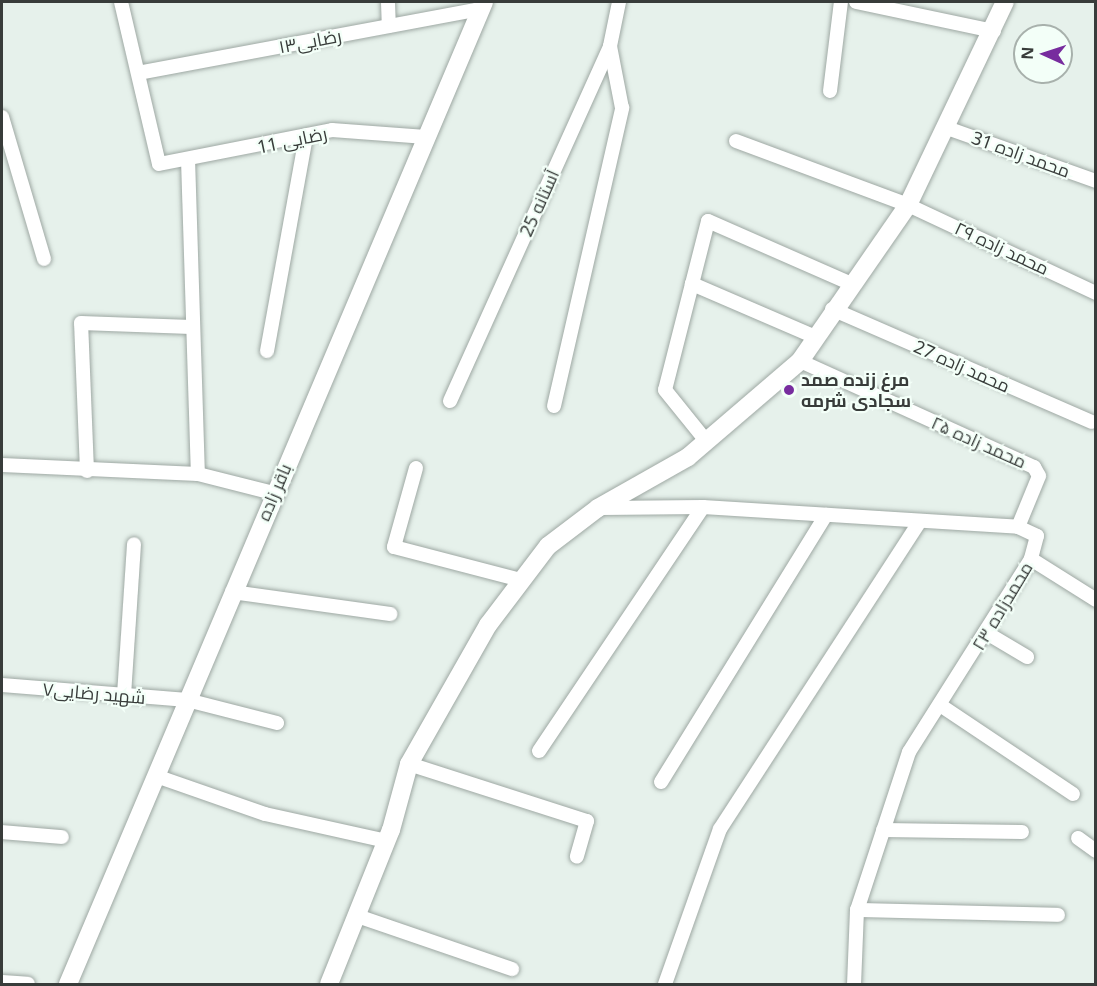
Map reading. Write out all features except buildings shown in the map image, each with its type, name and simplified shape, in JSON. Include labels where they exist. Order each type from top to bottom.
[{"type":"street","points":[[121,2],[138,73]]},
{"type":"street","points":[[388,2],[389,26]]},
{"type":"street","name":"آستانه 25","points":[[450,400],[610,46],[619,2]]},
{"type":"street","points":[[830,92],[841,2]]},
{"type":"street","points":[[856,2],[994,31]]},
{"type":"street","points":[[329,984],[387,841],[410,764],[488,625],[548,546],[598,508],[707,442],[800,361],[813,336],[849,283],[908,205],[994,31],[1005,2]]},
{"type":"street","name":"رضایی۱۳","points":[[138,73],[389,26],[483,5]]},
{"type":"street","name":"باقر زاده","points":[[68,984],[273,493],[483,5]]},
{"type":"street","points":[[554,406],[622,108],[610,46]]},
{"type":"street","name":"رضایی 11","points":[[138,73],[159,164],[332,130],[426,137]]},
{"type":"street","points":[[2,117],[44,259]]},
{"type":"street","name":"محمد زاده 31","points":[[947,128],[1095,181]]},
{"type":"street","points":[[267,351],[306,136]]},
{"type":"street","name":"محمد زاده ۲۹","points":[[736,141],[908,205],[1095,293]]},
{"type":"street","points":[[188,159],[191,327],[198,474]]},
{"type":"street","points":[[707,442],[665,390],[708,221],[849,283]]},
{"type":"street","points":[[692,284],[813,336]]},
{"type":"street","name":"محمد زاده 27","points":[[832,309],[1092,422]]},
{"type":"street","points":[[87,471],[81,323],[191,327]]},
{"type":"street","name":"محمد زاده ۲۵","points":[[800,361],[1034,467],[1039,476],[1018,527]]},
{"type":"street","points":[[2,465],[87,471],[198,474],[273,493]]},
{"type":"street","points":[[416,468],[394,547],[521,580]]},
{"type":"street","points":[[598,508],[703,507],[1018,527]]},
{"type":"street","points":[[539,751],[703,507]]},
{"type":"street","points":[[661,782],[826,515]]},
{"type":"street","points":[[665,984],[720,829],[920,521]]},
{"type":"street","name":"محمدزاده ۲۳","points":[[854,984],[857,910],[909,752],[1031,559],[1037,536],[1018,527]]},
{"type":"street","points":[[124,695],[134,544]]},
{"type":"street","points":[[1031,559],[1095,600]]},
{"type":"street","points":[[232,592],[390,614]]},
{"type":"street","points":[[985,632],[1027,657]]},
{"type":"street","name":"شهید رضایی۷","points":[[2,685],[188,700],[278,723]]},
{"type":"street","points":[[940,705],[1073,794]]},
{"type":"street","points":[[410,764],[587,821],[577,857]]},
{"type":"street","points":[[156,776],[265,814],[387,841]]},
{"type":"street","points":[[883,830],[1022,832]]},
{"type":"street","points":[[2,832],[62,837]]},
{"type":"street","points":[[1078,838],[1095,851]]},
{"type":"street","points":[[857,910],[1058,915]]},
{"type":"street","points":[[357,916],[512,969]]},
{"type":"street","points":[[2,982],[28,984]]},
{"type":"place","name":"مرغ زنده صمد سجادی شرمه","points":[[789,390]]}]
